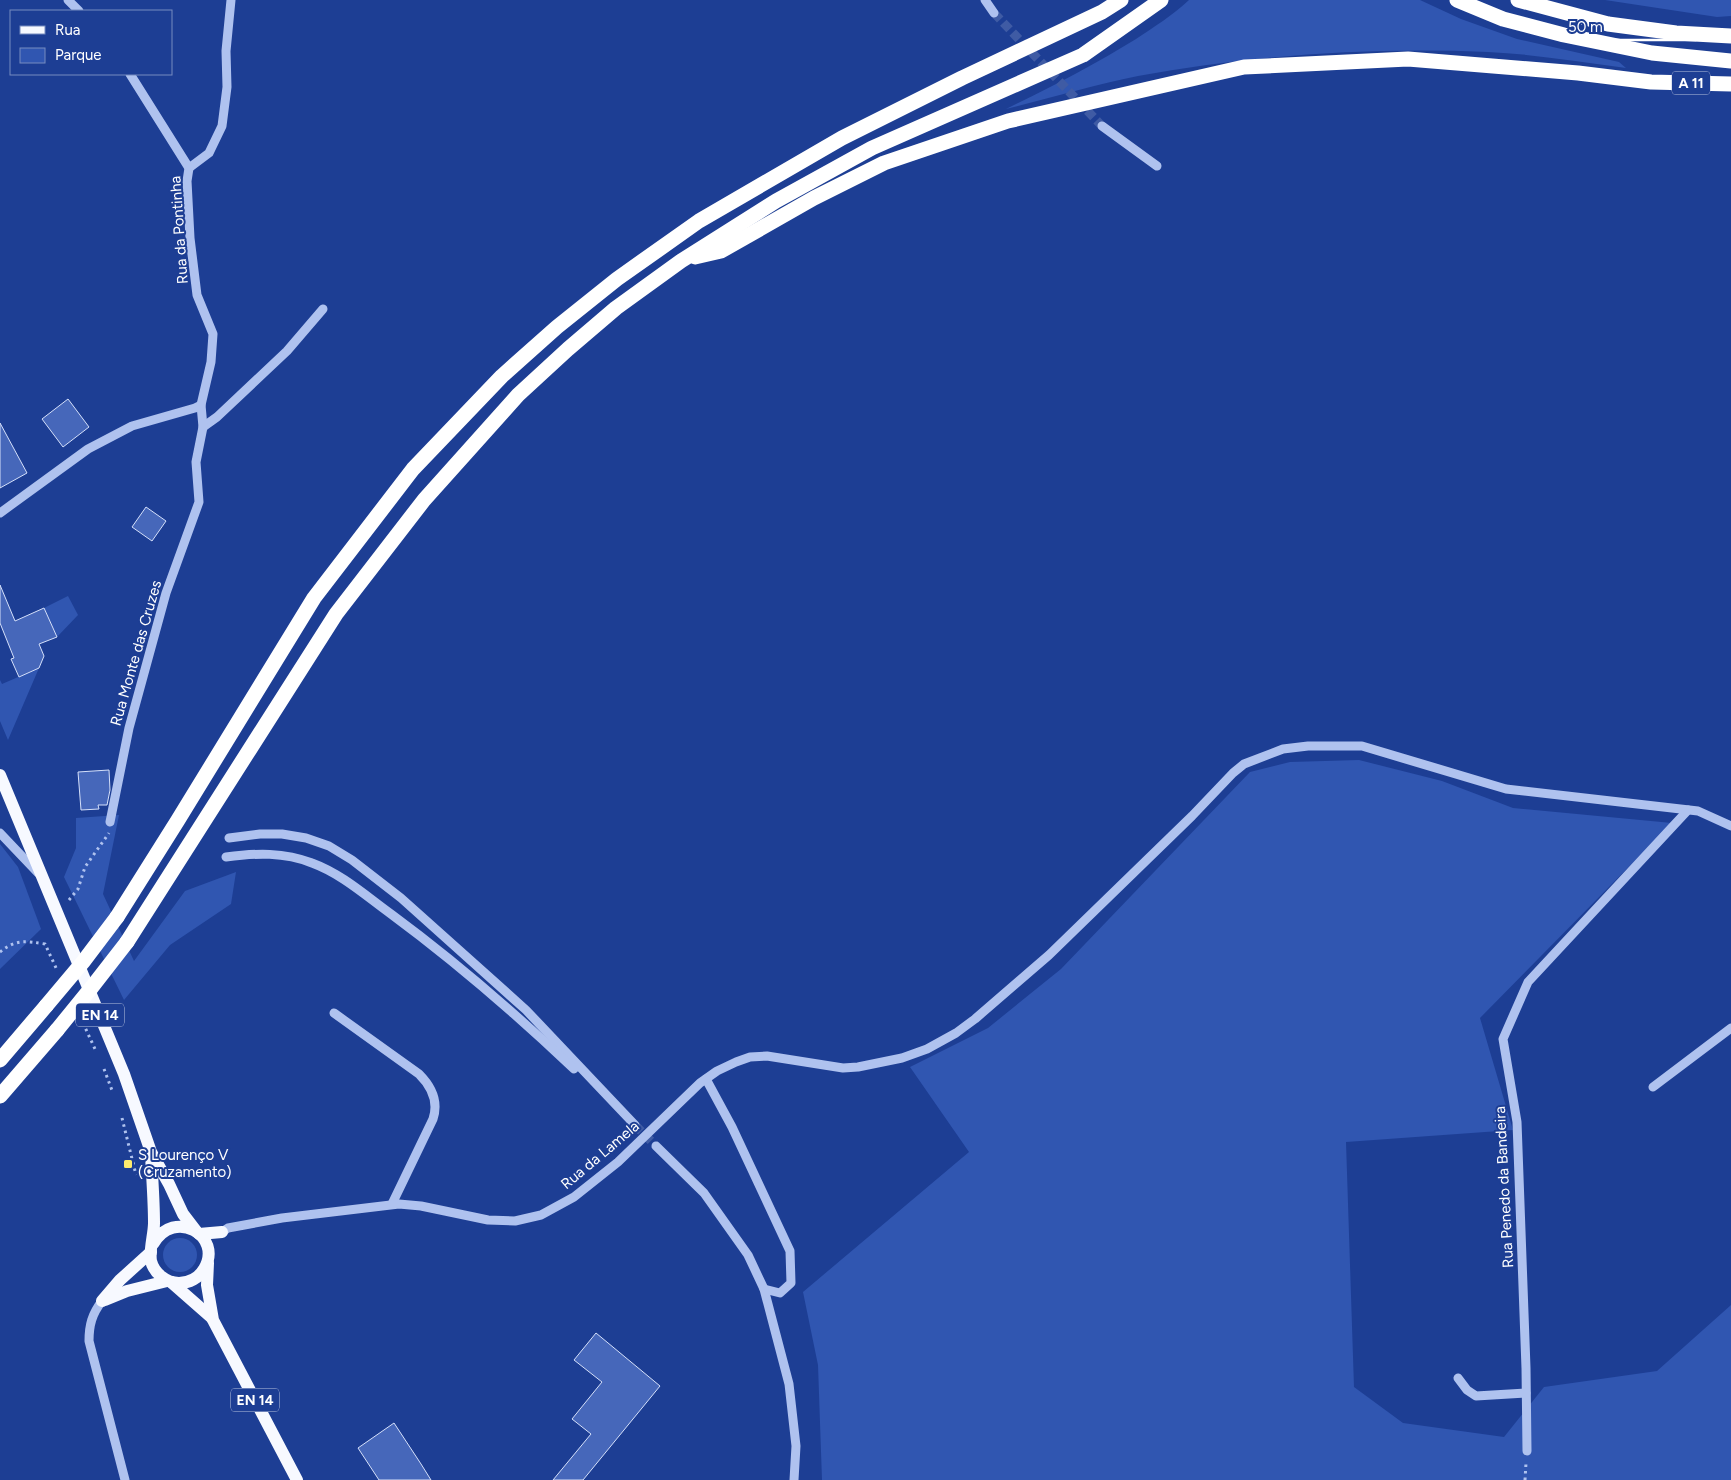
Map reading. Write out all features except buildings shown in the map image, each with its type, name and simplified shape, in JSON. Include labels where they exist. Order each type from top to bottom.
[{"type":"highway","points":[[0,1060],[83,962],[117,917],[314,598],[414,469],[502,376],[557,327],[617,279],[699,220],[842,138],[962,78],[1102,12],[1121,0]]},
{"type":"highway","points":[[0,1096],[57,1030],[127,942],[336,614],[424,500],[518,395],[616,308],[681,261],[776,202],[872,148],[1083,55],[1162,0]]},
{"type":"highway","name":"A 11","points":[[1457,0],[1503,19],[1564,35],[1652,53],[1731,61]]},
{"type":"highway","points":[[1518,0],[1608,24],[1676,33],[1731,36]]},
{"type":"highway","name":"A 11","points":[[681,261],[721,251],[814,198],[884,163],[1008,121],[1244,67],[1408,59],[1578,73],[1651,82],[1731,84]]},
{"type":"main road","name":"EN 14","points":[[0,775],[124,1074],[151,1152],[183,1214],[208,1245],[207,1285],[213,1320],[296,1480]]},
{"type":"main road","name":"EN 14","points":[[151,1152],[154,1222],[152,1248],[155,1269],[213,1320]]},
{"type":"main road","points":[[102,1301],[152,1248],[157,1236],[171,1227],[188,1227],[197,1232],[222,1232]]},
{"type":"main road","points":[[208,1245],[215,1236],[222,1232]]},
{"type":"main road","points":[[102,1301],[127,1291],[169,1281],[184,1283],[192,1280],[199,1276],[208,1261]]},
{"type":"street","points":[[68,0],[78,10]]},
{"type":"street","points":[[188,168],[208,153],[222,126],[227,86],[226,51],[232,0]]},
{"type":"street","points":[[984,0],[994,13]]},
{"type":"street","name":"Rua da Pontinha","points":[[131,75],[188,168],[190,238],[197,295],[213,334],[211,362],[201,405]]},
{"type":"street","points":[[1102,126],[1157,166]]},
{"type":"street","points":[[203,427],[217,417],[287,351],[323,309]]},
{"type":"street","points":[[0,513],[88,449],[132,426],[201,405]]},
{"type":"street","name":"Rua Monte das Cruzes","points":[[110,822],[129,728],[164,601],[199,502],[196,462],[203,427],[201,405]]},
{"type":"street","name":"Rua da Lamela","points":[[222,1232],[228,1228],[282,1218],[392,1204],[421,1206],[488,1220],[515,1221],[541,1215],[574,1197],[618,1162],[706,1079],[736,1062],[750,1057],[767,1056],[843,1068],[858,1067],[888,1061],[927,1049],[956,1033],[975,1019],[1049,955],[1192,816],[1233,773],[1244,764],[1284,749],[1308,746],[1362,746],[1506,789],[1698,811],[1731,826]]},
{"type":"street","name":"Rua Penedo da Bandeira","points":[[1527,1451],[1517,1122],[1503,1038],[1528,982],[1688,810]]},
{"type":"street","points":[[0,834],[44,879]]},
{"type":"street","points":[[226,857],[254,853],[283,854],[312,862],[337,874],[427,941],[514,1013],[635,1126],[526,1010],[400,898],[352,860],[329,846],[306,838],[275,834],[230,838]]},
{"type":"street","points":[[334,1013],[419,1074],[425,1080],[432,1094],[435,1106],[432,1119],[392,1204]]},
{"type":"street","points":[[1653,1087],[1731,1028]]},
{"type":"street","points":[[706,1079],[736,1136],[790,1251],[791,1283],[780,1293],[764,1289]]},
{"type":"street","points":[[656,1146],[704,1193],[748,1255],[764,1289],[789,1384],[796,1446],[794,1480]]},
{"type":"street","points":[[102,1301],[93,1313],[89,1328],[89,1341],[125,1480]]},
{"type":"street","points":[[1458,1378],[1466,1390],[1476,1396],[1526,1393]]},
{"type":"path","points":[[69,900],[78,889],[85,868],[108,834],[110,822]]},
{"type":"path","points":[[0,952],[8,945],[25,940],[45,944],[57,970]]},
{"type":"path","points":[[82,1022],[99,1056]]},
{"type":"path","points":[[102,1064],[114,1098]]},
{"type":"path","points":[[121,1114],[138,1184]]},
{"type":"green space","points":[[1189,0],[1420,0],[1461,19],[1517,39],[1619,62],[1626,68],[1540,56],[1488,52],[1400,51],[1312,54],[1225,63],[1138,76],[1006,109],[1072,76],[1120,49],[1163,21]]},
{"type":"green space","points":[[1605,0],[1731,0],[1731,16],[1717,17]]},
{"type":"green space","points":[[68,596],[78,615],[57,637],[44,608]]},
{"type":"green space","points":[[39,668],[8,740],[0,721],[0,680],[2,684]]},
{"type":"green space","points":[[1359,760],[1442,781],[1513,808],[1672,823],[1480,1018],[1513,1130],[1346,1142],[1354,1387],[1403,1423],[1504,1437],[1544,1387],[1657,1371],[1731,1305],[1731,1480],[822,1480],[818,1365],[803,1292],[969,1152],[910,1067],[988,1028],[1061,969],[1250,772],[1290,762]]},
{"type":"green space","points":[[119,815],[103,894],[134,961],[185,891],[236,872],[231,904],[170,945],[124,1000],[64,877],[76,848],[76,818]]},
{"type":"green space","points":[[0,844],[18,867],[41,929],[0,969]]},
{"type":"green space","points":[[180,1238],[187,1239],[192,1243],[196,1248],[196,1262],[192,1267],[187,1271],[180,1272],[173,1271],[168,1267],[164,1262],[163,1255],[164,1248],[168,1243],[173,1239]]},
{"type":"tunnel","points":[[994,13],[1102,126]]},
{"type":"tunnel","points":[[635,1125],[656,1146]]},
{"type":"place","name":"S Lourenço V (Cruzamento)","points":[[128,1164]]}]
